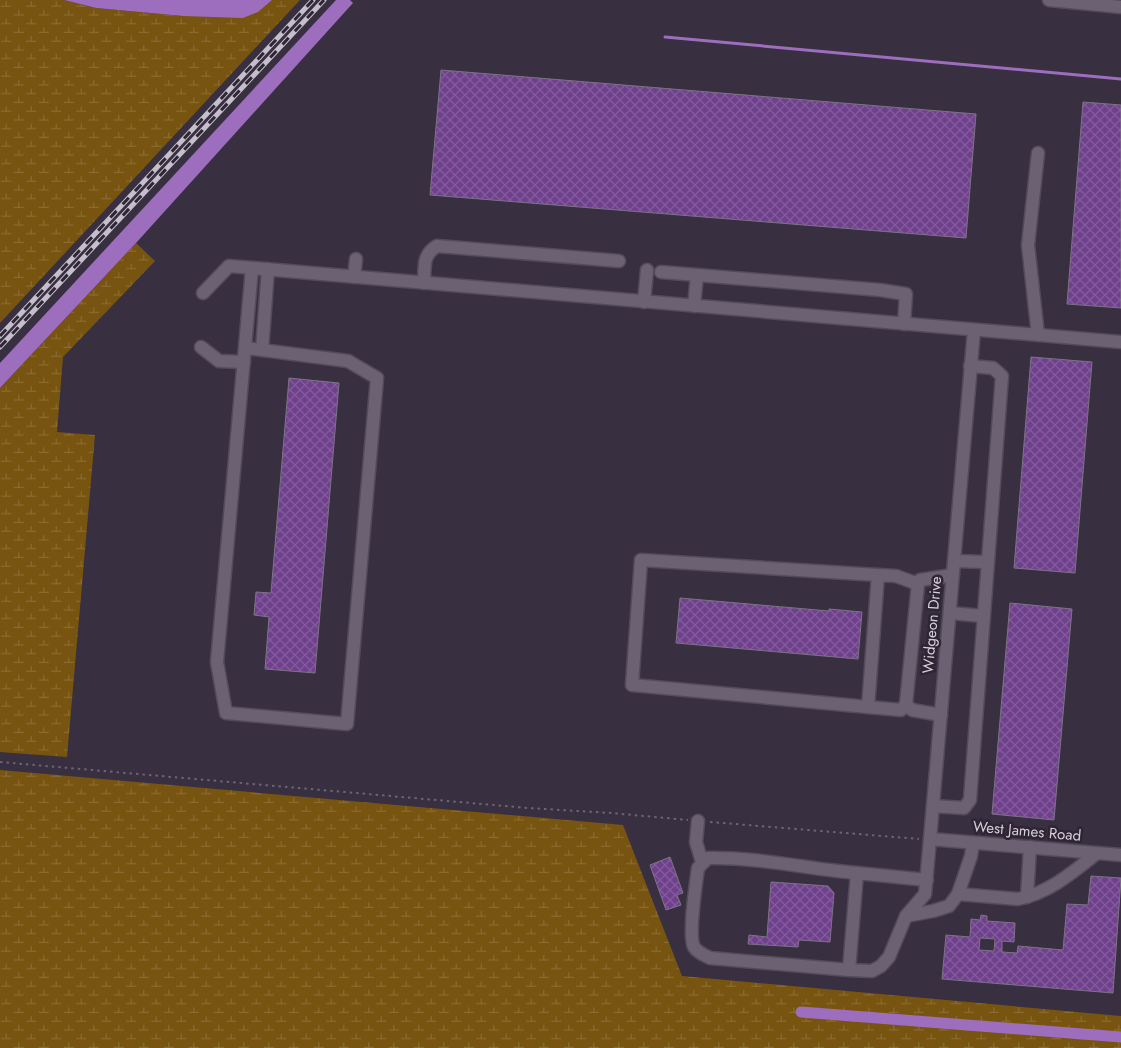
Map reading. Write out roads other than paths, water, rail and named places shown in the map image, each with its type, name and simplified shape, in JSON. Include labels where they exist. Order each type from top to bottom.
[{"type":"street","points":[[1049,0],[1121,7]]},
{"type":"street","points":[[1038,153],[1028,244],[1038,335]]},
{"type":"street","points":[[424,283],[425,261],[428,251],[437,246],[618,260]]},
{"type":"street","points":[[354,277],[356,259]]},
{"type":"street","points":[[203,293],[229,266],[1121,342]]},
{"type":"street","points":[[246,348],[348,361],[377,378],[347,724],[226,713],[217,662],[252,268]]},
{"type":"street","points":[[262,350],[268,269]]},
{"type":"street","points":[[644,302],[647,270]]},
{"type":"street","points":[[661,272],[880,290],[906,294],[904,324]]},
{"type":"street","points":[[694,306],[697,275]]},
{"type":"street","name":"Widgeon Drive","points":[[702,862],[698,868],[692,931],[694,946],[700,954],[710,958],[872,971],[881,966],[889,957],[906,916],[925,894],[974,330]]},
{"type":"street","points":[[201,348],[219,360],[244,362]]},
{"type":"street","points":[[933,806],[964,808],[970,800],[986,562],[1002,376],[993,368],[970,366]]},
{"type":"street","points":[[918,584],[896,576],[641,560],[632,685],[901,710],[906,704],[918,584],[920,580],[953,575]]},
{"type":"street","points":[[954,561],[986,562]]},
{"type":"street","points":[[868,707],[878,575]]},
{"type":"street","points":[[950,613],[983,616]]},
{"type":"street","points":[[906,704],[912,710],[941,715]]},
{"type":"street","points":[[698,821],[696,842],[702,862],[708,858],[719,858],[927,880]]},
{"type":"street","name":"West James Road","points":[[930,839],[1121,855]]},
{"type":"street","points":[[906,916],[949,906],[958,894],[961,880],[971,856],[973,843]]},
{"type":"street","points":[[1027,897],[1030,847]]},
{"type":"street","points":[[958,894],[1018,899],[1027,897],[1048,889],[1097,853]]},
{"type":"street","points":[[849,970],[857,873]]},
{"type":"waterway","points":[[665,37],[1121,79]]},
{"type":"waterway","points":[[801,1012],[1121,1037]]},
{"type":"railway","points":[[0,336],[313,0]]},
{"type":"railway","points":[[0,347],[324,0]]}]
